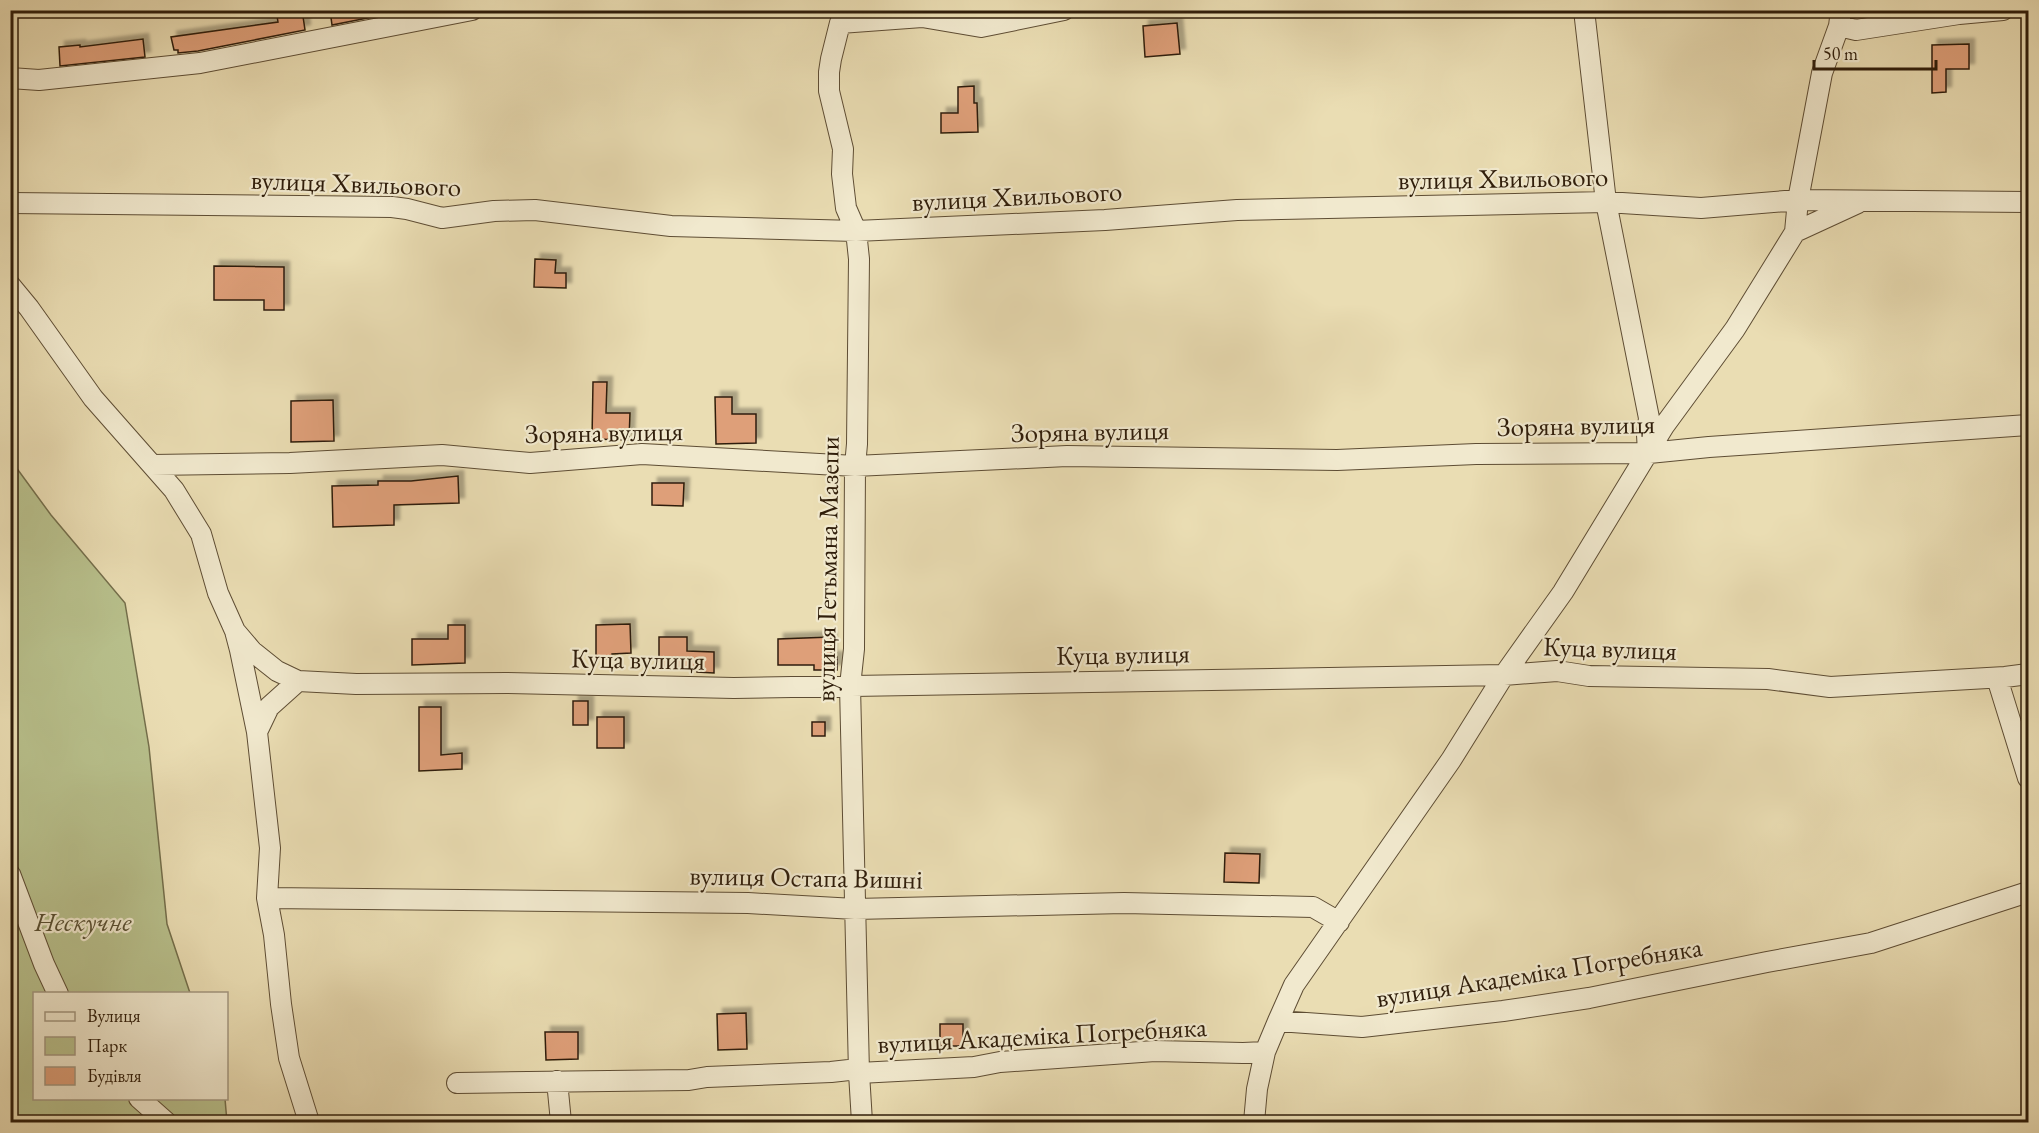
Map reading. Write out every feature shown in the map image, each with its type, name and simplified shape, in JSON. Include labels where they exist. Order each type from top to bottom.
[{"type":"street","points":[[10,78],[39,80],[200,63],[472,10]]},
{"type":"street","name":"вулиця Гетьмана Мазепи","points":[[862,1122],[850,686],[854,649],[859,259],[856,231],[846,208],[842,174],[843,149],[829,91],[829,72],[843,17],[922,17],[981,27],[1064,10]]},
{"type":"street","points":[[1584,10],[1606,202],[1649,418],[1648,453]]},
{"type":"street","points":[[1254,1122],[1257,1089],[1265,1052],[1294,985],[1451,759],[1504,675],[1563,592],[1665,426],[1735,329],[1796,232],[1798,200],[1822,73],[1840,18],[1856,30],[1959,14],[2003,10]]},
{"type":"street","name":"вулиця Хвильового","points":[[10,203],[392,207],[442,218],[494,211],[525,210],[671,226],[856,231],[1105,220],[1237,210],[1606,202],[1701,208],[1798,200],[2028,202]]},
{"type":"street","points":[[1796,232],[1864,200]]},
{"type":"street","points":[[10,285],[93,398],[174,490],[201,534],[218,592],[235,631],[257,732],[270,848],[267,898],[274,935],[281,1004],[289,1058],[309,1122]]},
{"type":"street","name":"Зоряна вулиця","points":[[152,465],[290,463],[442,455],[530,463],[642,454],[855,466],[1067,456],[1338,460],[1476,454],[1648,453],[2028,425]]},
{"type":"street","name":"Куца вулиця","points":[[235,631],[252,651],[277,671],[298,681],[356,684],[507,683],[734,688],[1504,675],[1557,671],[1589,675],[1767,679],[1830,687],[1997,678],[2028,674]]},
{"type":"street","points":[[1997,678],[2028,778]]},
{"type":"street","points":[[257,732],[269,706],[298,681]]},
{"type":"street","points":[[10,874],[44,964],[58,992]]},
{"type":"street","name":"вулиця Академіка Погребняка","points":[[1278,1021],[1362,1027],[1503,1011],[1588,998],[1767,962],[1871,944],[2028,892]]},
{"type":"street","name":"вулиця Остапа Вишні","points":[[267,898],[748,903],[855,909],[1124,903],[1313,907],[1339,922]]},
{"type":"street","name":"вулиця Академіка Погребняка","points":[[457,1083],[689,1080],[707,1077],[849,1070],[859,1073],[974,1067],[1000,1062],[1155,1051],[1265,1052]]},
{"type":"street","points":[[557,1081],[561,1122]]},
{"type":"street","points":[[141,1100],[166,1122]]},
{"type":"green space","name":"Нескучне","points":[[10,459],[51,515],[125,603],[149,747],[167,924],[190,992],[33,992],[33,1100],[225,1100],[227,1122],[11,1122]]},
{"type":"building","points":[[276,10],[302,10],[305,30],[198,51],[178,53],[178,50],[174,50],[171,37],[278,22]]},
{"type":"building","points":[[330,10],[403,10],[403,11],[332,25]]},
{"type":"building","points":[[1177,23],[1180,54],[1145,57],[1143,26]]},
{"type":"building","points":[[143,39],[145,57],[60,66],[59,47],[80,45],[80,47]]},
{"type":"building","points":[[1969,44],[1969,69],[1946,69],[1946,92],[1932,93],[1932,45]]},
{"type":"building","points":[[974,86],[978,132],[941,133],[941,113],[958,113],[958,87]]},
{"type":"building","points":[[535,259],[556,260],[555,273],[566,273],[566,288],[534,287]]},
{"type":"building","points":[[214,266],[284,267],[284,310],[264,310],[264,300],[214,300]]},
{"type":"building","points":[[593,382],[607,382],[606,413],[630,413],[629,440],[592,439]]},
{"type":"building","points":[[715,397],[732,397],[732,414],[756,414],[756,443],[716,444]]},
{"type":"building","points":[[333,400],[334,441],[291,442],[291,401]]},
{"type":"building","points":[[458,476],[459,503],[394,505],[394,525],[333,527],[332,486],[378,485],[378,481],[411,481]]},
{"type":"building","points":[[652,483],[684,483],[683,506],[652,505]]},
{"type":"building","points":[[630,624],[631,653],[612,654],[612,659],[596,659],[596,625]]},
{"type":"building","points":[[448,625],[465,625],[465,663],[412,665],[412,639],[448,639]]},
{"type":"building","points":[[659,637],[687,637],[687,651],[714,652],[714,673],[697,672],[697,668],[659,668]]},
{"type":"building","points":[[831,637],[831,657],[837,657],[837,670],[814,670],[814,665],[778,665],[778,639]]},
{"type":"building","points":[[573,701],[588,701],[588,725],[573,725]]},
{"type":"building","points":[[419,707],[441,707],[441,755],[462,753],[462,769],[419,771]]},
{"type":"building","points":[[597,717],[624,717],[624,748],[597,748]]},
{"type":"building","points":[[812,722],[825,722],[825,736],[812,736]]},
{"type":"building","points":[[1225,853],[1260,854],[1259,883],[1224,882]]},
{"type":"building","points":[[746,1013],[747,1049],[718,1050],[717,1014]]},
{"type":"building","points":[[940,1024],[963,1024],[963,1046],[940,1046]]},
{"type":"building","points":[[545,1032],[578,1032],[578,1059],[546,1060]]}]
